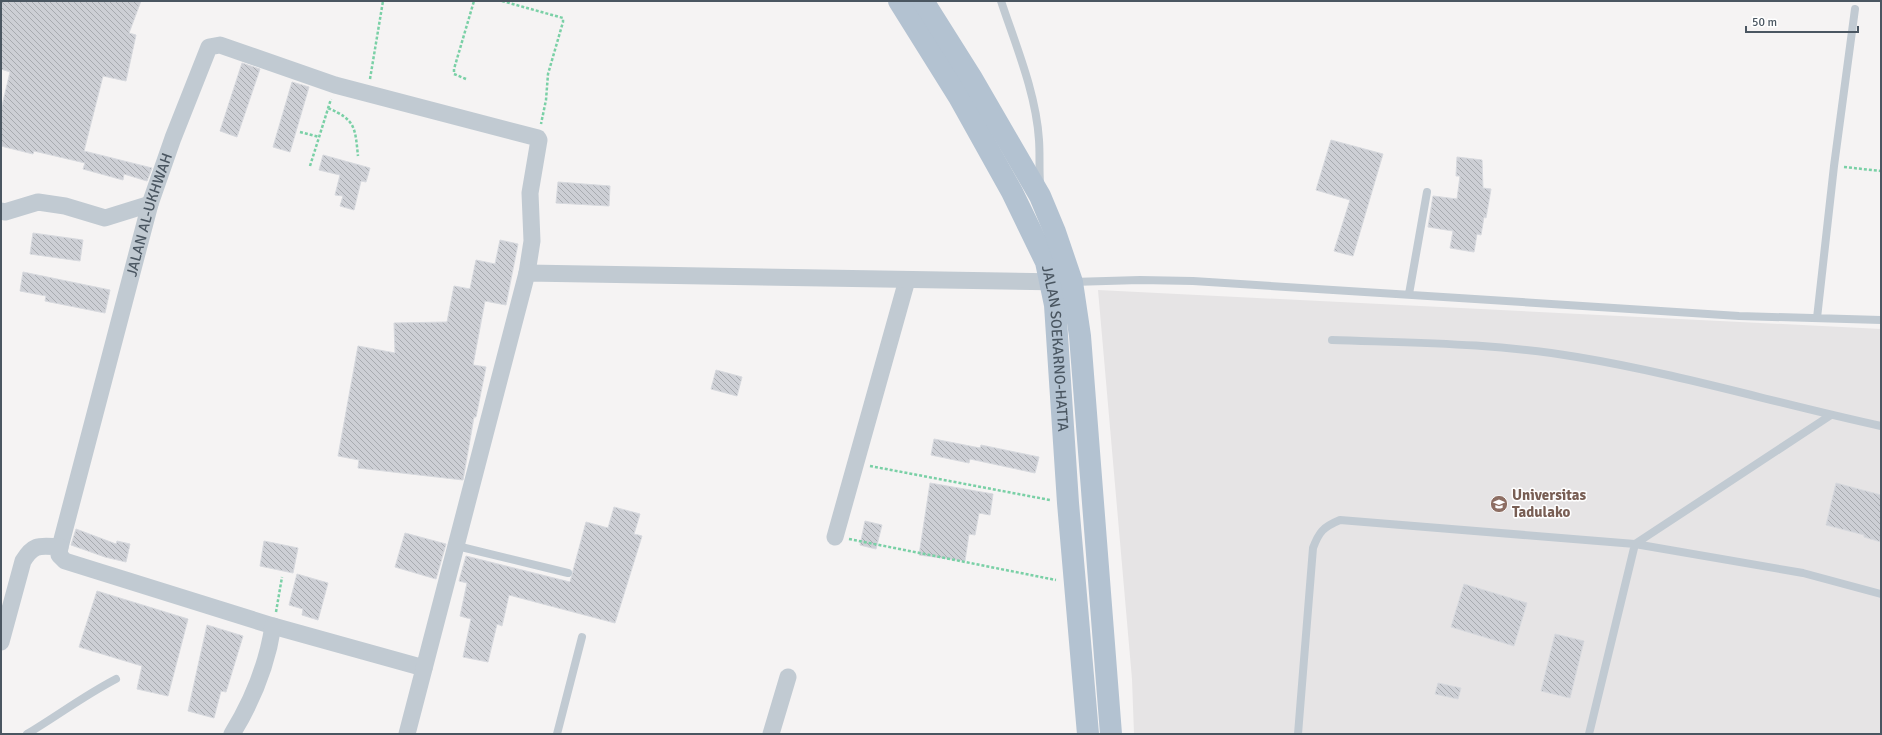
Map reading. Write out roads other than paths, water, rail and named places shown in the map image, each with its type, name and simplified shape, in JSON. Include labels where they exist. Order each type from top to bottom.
[{"type":"main road","name":"JALAN SOEKARNO-HATTA","points":[[899,1],[959,97],[1012,192],[1046,262],[1061,282]]},
{"type":"main road","name":"JALAN SOEKARNO-HATTA","points":[[923,1],[970,77],[1040,196],[1055,232],[1061,282],[1080,336],[1111,734]]},
{"type":"main road","name":"JALAN SOEKARNO-HATTA","points":[[1061,282],[1055,305],[1074,584],[1088,734]]},
{"type":"street","name":"JALAN AL-UKHWAH","points":[[60,547],[150,204],[173,138],[209,47],[220,45],[336,85],[538,138],[539,140],[530,193],[529,207],[532,241],[527,272]]},
{"type":"street","points":[[1,211],[5,212],[38,202],[64,206],[105,218],[150,204]]},
{"type":"street","points":[[407,734],[527,272],[1061,282]]},
{"type":"street","points":[[835,537],[857,463],[907,280]]},
{"type":"street","points":[[1,642],[23,561],[26,556],[32,548],[60,547],[59,556],[65,561],[273,626],[424,668]]},
{"type":"street","points":[[232,734],[258,686],[270,647],[273,626]]},
{"type":"street","points":[[771,734],[788,677]]},
{"type":"lane","points":[[1001,1],[1035,111],[1039,139],[1040,196]]},
{"type":"lane","points":[[1817,318],[1834,166],[1855,9]]},
{"type":"lane","points":[[1409,294],[1427,192]]},
{"type":"lane","points":[[1061,282],[1140,280],[1193,281],[1739,316],[1881,320]]},
{"type":"lane","points":[[1332,340],[1498,346],[1577,357],[1661,373],[1881,426]]},
{"type":"lane","points":[[1589,734],[1635,544],[1831,415]]},
{"type":"lane","points":[[1298,734],[1313,548],[1318,536],[1327,525],[1340,520],[1635,544],[1803,573],[1881,594]]},
{"type":"lane","points":[[457,546],[568,573]]},
{"type":"lane","points":[[557,734],[582,637]]},
{"type":"lane","points":[[27,734],[52,719],[74,703],[116,679]]},
{"type":"place","name":"Universitas Tadulako","points":[[1499,504]]}]
